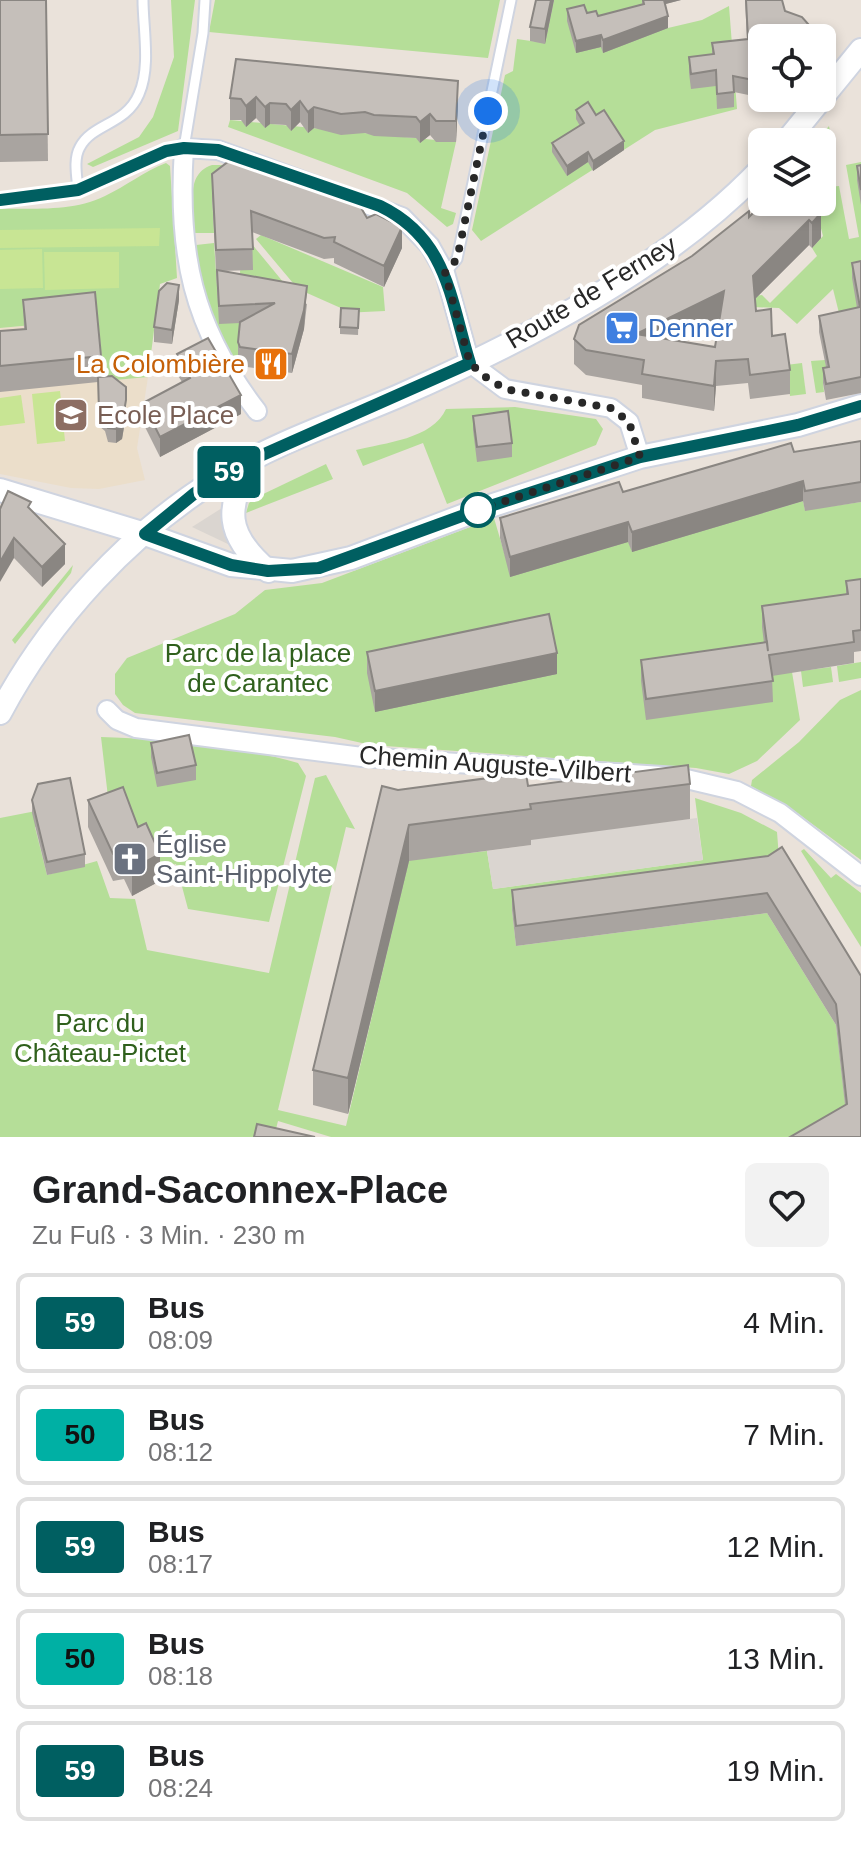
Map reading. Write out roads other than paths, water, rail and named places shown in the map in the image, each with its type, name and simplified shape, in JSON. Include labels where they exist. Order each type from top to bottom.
[{"type":"street","points":[[797,128],[861,50]]},
{"type":"street","points":[[257,411],[211,340],[188,276],[182,225],[184,148],[218,150],[377,212],[402,217],[419,231],[445,273],[470,363],[505,389],[611,408],[629,422],[640,457]]},
{"type":"street","name":"Route de Ferney","points":[[0,713],[49,637],[117,559],[195,493],[251,460],[470,363],[617,282],[670,249],[748,180]]},
{"type":"street","points":[[0,490],[145,534],[231,565],[268,571],[319,568],[478,510],[640,457],[798,425],[861,406]]},
{"type":"street","points":[[251,460],[236,493],[232,521],[241,543],[268,571]]},
{"type":"street","name":"Chemin Auguste-Vilbert","points":[[107,710],[117,720],[136,728],[362,757],[623,771],[692,780],[737,791],[780,813],[861,876]]},
{"type":"lane","points":[[78,190],[76,158],[80,147],[89,136],[124,117],[140,93],[144,65],[143,0]]},
{"type":"lane","points":[[0,200],[78,190],[166,151],[184,148],[203,33],[205,0]]},
{"type":"lane","points":[[445,273],[457,259],[511,0]]},
{"type":"place","name":"Denner","points":[[622,328]]},
{"type":"place","name":"La Colombière","points":[[271,364]]},
{"type":"place","name":"Ecole Place","points":[[71,415]]},
{"type":"place","name":"Église Saint-Hippolyte","points":[[130,859]]},
{"type":"park label","name":"Parc de la place de Carantec","points":[[258,668]]},
{"type":"park label","name":"Parc du Château-Pictet","points":[[100,1038]]}]
